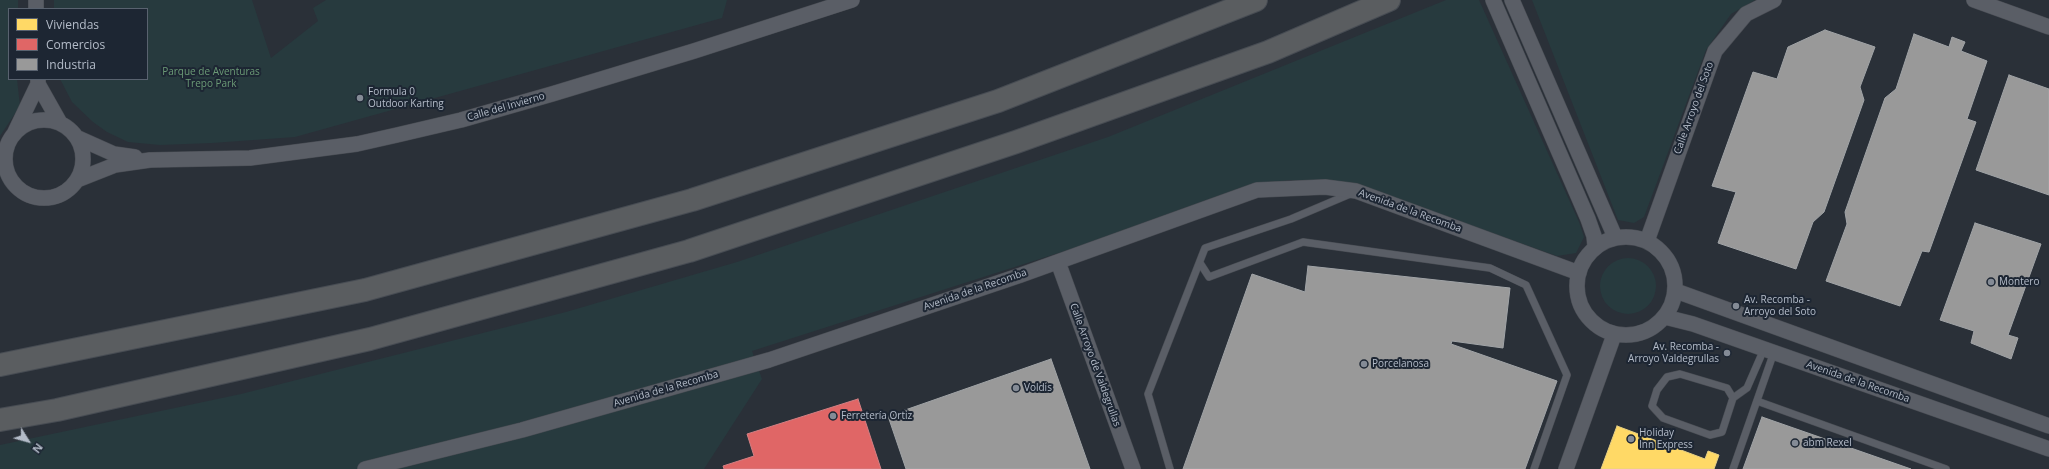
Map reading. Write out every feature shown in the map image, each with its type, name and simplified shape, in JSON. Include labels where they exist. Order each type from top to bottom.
[{"type":"highway","points":[[0,365],[365,290],[692,200],[998,100],[1256,0]]},
{"type":"highway","points":[[0,420],[57,410],[370,339],[689,251],[1016,142],[1261,55],[1389,0]]},
{"type":"street","name":"Calle del Invierno","points":[[77,180],[115,165],[150,160],[250,158],[357,144],[397,136],[462,120],[694,51],[852,0]]},
{"type":"street","points":[[1493,0],[1588,219],[1594,236],[1595,247]]},
{"type":"street","points":[[1512,0],[1615,237]]},
{"type":"street","name":"Calle Arroyo del Soto","points":[[1647,241],[1715,51],[1746,14],[1774,0]]},
{"type":"street","points":[[1974,0],[2049,27]]},
{"type":"street","points":[[38,82],[60,123],[69,129],[76,137],[81,146],[83,157],[82,171],[77,180],[65,193],[52,198],[38,198],[24,194],[14,184],[2,161],[38,82]]},
{"type":"street","points":[[15,134],[26,125],[38,121],[60,123]]},
{"type":"street","name":"Calle del Invierno","points":[[76,137],[114,154],[150,160]]},
{"type":"street","name":"Avenida de la Recomba","points":[[365,469],[522,430],[769,360],[1058,262],[1257,190],[1325,187],[1356,191],[1579,273]]},
{"type":"street","points":[[1615,237],[1634,237],[1647,241],[1660,249],[1669,260],[1674,275],[1676,291],[1673,302],[1665,318],[1645,333],[1629,336],[1614,335],[1602,331],[1591,322],[1582,310],[1578,293],[1579,273],[1582,264],[1595,247],[1615,237]]},
{"type":"street","name":"Calle Arroyo de Valdegrullas","points":[[1058,262],[1133,469]]},
{"type":"street","points":[[1676,291],[2049,426]]},
{"type":"street","name":"Avenida de la Recomba","points":[[1665,318],[1693,324],[2049,449]]},
{"type":"street","points":[[1566,469],[1614,335]]},
{"type":"lane","points":[[1170,469],[1148,394],[1205,248],[1291,219],[1356,191]]},
{"type":"lane","points":[[1200,263],[1209,277],[1303,242],[1490,268],[1526,285],[1567,375],[1534,469]]},
{"type":"lane","points":[[1733,398],[1727,388],[1680,374],[1667,377],[1657,390],[1652,406],[1663,418],[1710,435],[1722,432],[1733,398],[1747,388],[1769,350]]},
{"type":"lane","points":[[1733,469],[1757,401],[1769,350]]},
{"type":"lane","points":[[1757,401],[1946,469]]},
{"type":"green space","points":[[0,0],[18,0],[18,8],[8,8],[8,80],[17,80],[20,106],[0,136]]},
{"type":"green space","name":"Parque de Aventuras Trepo Park","points":[[54,0],[252,0],[271,58],[318,21],[313,8],[326,0],[727,0],[722,18],[295,137],[160,145],[128,142],[107,132],[93,122],[72,102],[61,80],[148,80],[148,8],[54,8]]},
{"type":"green space","points":[[1446,0],[1479,0],[1579,222],[1584,237],[1576,253],[1557,256],[1360,186],[1290,180],[1246,186],[1074,248],[752,351],[762,379],[704,469],[0,469],[0,445],[241,394],[566,312],[737,262],[1108,137]]},
{"type":"green space","points":[[1532,0],[1755,0],[1731,14],[1706,50],[1644,217],[1634,223],[1618,220]]},
{"type":"green space","points":[[1622,258],[1634,258],[1648,266],[1656,280],[1654,297],[1648,306],[1634,314],[1622,314],[1612,309],[1605,302],[1600,292],[1600,280],[1605,270],[1612,263]]},
{"type":"building: Viviendas","name":"Holiday Inn Express","points":[[1617,426],[1705,459],[1708,451],[1719,455],[1714,469],[1601,469]]},
{"type":"building: Comercios","name":"Ferretería Ortiz","points":[[858,399],[881,469],[724,469],[723,466],[754,456],[747,434]]},
{"type":"building: Industria","points":[[1825,30],[1875,47],[1860,87],[1864,100],[1824,212],[1813,222],[1796,269],[1718,243],[1736,192],[1712,186],[1753,72],[1777,79],[1788,47]]},
{"type":"building: Industria","points":[[1914,34],[1949,47],[1952,37],[1965,42],[1961,51],[1987,61],[1967,119],[1976,122],[1929,252],[1922,251],[1900,306],[1826,281],[1847,224],[1845,212],[1885,98],[1896,89]]},
{"type":"building: Industria","points":[[2009,75],[2049,89],[2049,195],[1976,170]]},
{"type":"building: Industria","name":"Montero","points":[[1975,223],[2041,244],[2008,335],[2018,338],[2011,359],[1971,343],[1974,331],[1940,320]]},
{"type":"building: Industria","name":"Porcelanosa","points":[[1308,266],[1510,288],[1503,348],[1452,341],[1451,344],[1557,381],[1525,469],[1183,469],[1252,274],[1305,292]]},
{"type":"building: Industria","name":"Voldis","points":[[1051,359],[1090,469],[906,469],[888,416]]},
{"type":"building: Industria","name":"abm Rexel","points":[[1762,417],[1911,469],[1743,469]]},
{"type":"place","name":"Formula 0 Outdoor Karting","points":[[360,98]]},
{"type":"place","name":"Montero","points":[[1991,282]]},
{"type":"place","name":"Av. Recomba - Arroyo del Soto","points":[[1736,306]]},
{"type":"place","name":"Av. Recomba - Arroyo Valdegrullas","points":[[1727,353]]},
{"type":"place","name":"Porcelanosa","points":[[1364,364]]},
{"type":"place","name":"Voldis","points":[[1016,388]]},
{"type":"place","name":"Ferretería Ortiz","points":[[833,416]]},
{"type":"place","name":"Holiday Inn Express","points":[[1631,439]]},
{"type":"place","name":"abm Rexel","points":[[1795,443]]}]
